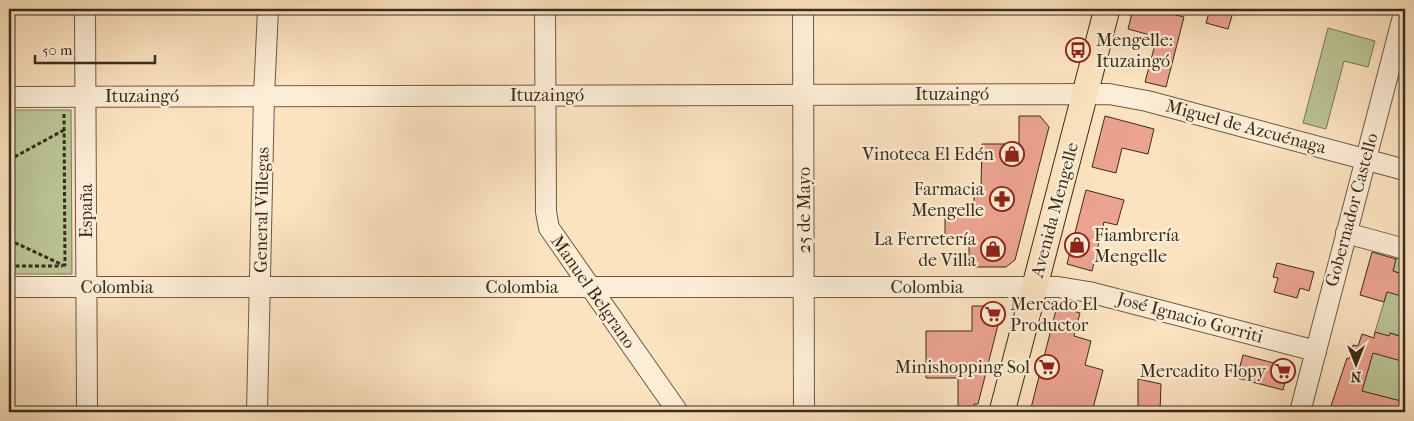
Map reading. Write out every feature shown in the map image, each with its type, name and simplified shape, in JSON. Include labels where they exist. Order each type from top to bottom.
[{"type":"main road","name":"Avenida Mengelle","points":[[1002,412],[1107,9]]},
{"type":"street","name":"España","points":[[85,9],[87,412]]},
{"type":"street","name":"General Villegas","points":[[257,412],[264,96],[268,9]]},
{"type":"street","name":"Manuel Belgrano","points":[[545,9],[547,223],[552,233],[678,412]]},
{"type":"street","name":"25 de Mayo","points":[[803,9],[804,412]]},
{"type":"street","name":"Gobernador Castello","points":[[1300,412],[1405,9]]},
{"type":"street","name":"Ituzaingó","points":[[9,97],[1085,94]]},
{"type":"street","name":"Miguel de Azcuénaga","points":[[1085,94],[1109,94],[1134,98],[1405,170]]},
{"type":"street","points":[[1346,233],[1405,249]]},
{"type":"street","name":"Colombia","points":[[9,287],[1035,287]]},
{"type":"street","name":"José Ignacio Gorriti","points":[[1035,287],[1058,287],[1089,292],[1316,351]]},
{"type":"path","points":[[64,113],[65,266]]},
{"type":"path","points":[[9,160],[64,130]]},
{"type":"path","points":[[9,240],[65,266]]},
{"type":"path","points":[[9,266],[65,266]]},
{"type":"green space","points":[[1328,28],[1375,41],[1368,67],[1344,61],[1326,129],[1303,123]]},
{"type":"green space","points":[[9,110],[71,110],[72,274],[9,274]]},
{"type":"green space","points":[[1396,258],[1405,261],[1405,275],[1393,271]]},
{"type":"green space","points":[[1388,289],[1405,297],[1405,340],[1404,337],[1390,333],[1389,336],[1375,332]]},
{"type":"green space","points":[[1371,350],[1405,359],[1405,392],[1402,404],[1387,398],[1359,392]]},
{"type":"building","points":[[1133,9],[1153,9],[1184,17],[1166,87],[1145,82],[1157,37],[1128,29]]},
{"type":"building","points":[[1210,9],[1234,9],[1228,29],[1206,23]]},
{"type":"building","points":[[1019,116],[1040,116],[1049,127],[1015,260],[1006,267],[969,267],[969,238],[945,238],[945,212],[974,212],[974,186],[981,186],[982,144],[1019,144]]},
{"type":"building","points":[[1105,116],[1154,129],[1148,154],[1122,148],[1116,173],[1092,167]]},
{"type":"building","points":[[1086,190],[1124,200],[1117,225],[1104,222],[1092,271],[1067,264]]},
{"type":"building","points":[[1372,252],[1396,259],[1393,271],[1405,275],[1405,297],[1387,292],[1384,302],[1360,295]]},
{"type":"building","points":[[1277,263],[1314,272],[1309,291],[1300,288],[1297,298],[1274,292],[1278,278],[1273,277]]},
{"type":"building","points":[[972,306],[995,306],[1001,313],[978,404],[974,404],[974,412],[958,412],[958,378],[926,378],[926,331],[972,331]]},
{"type":"building","points":[[1057,306],[1080,313],[1074,336],[1091,341],[1085,365],[1103,370],[1092,412],[1030,412]]},
{"type":"building","points":[[1375,332],[1389,336],[1390,333],[1405,338],[1405,362],[1373,353],[1362,391],[1405,402],[1405,412],[1329,412],[1353,345],[1358,346],[1362,334],[1374,338]]},
{"type":"building","points":[[1243,355],[1289,367],[1283,390],[1237,378]]},
{"type":"building","points":[[1138,379],[1161,384],[1160,412],[1138,412]]},
{"type":"place","name":"Mengelle: Ituzaingó","points":[[1078,50]]},
{"type":"place","name":"Vinoteca El Edén","points":[[1012,154]]},
{"type":"place","name":"Farmacia Mengelle","points":[[1002,199]]},
{"type":"place","name":"Fiambrería Mengelle","points":[[1077,245]]},
{"type":"place","name":"La Ferretería de Villa","points":[[993,249]]},
{"type":"place","name":"Mercado El Productor","points":[[993,314]]},
{"type":"place","name":"Minishopping Sol","points":[[1047,367]]},
{"type":"place","name":"Mercadito Flopy","points":[[1283,371]]}]
